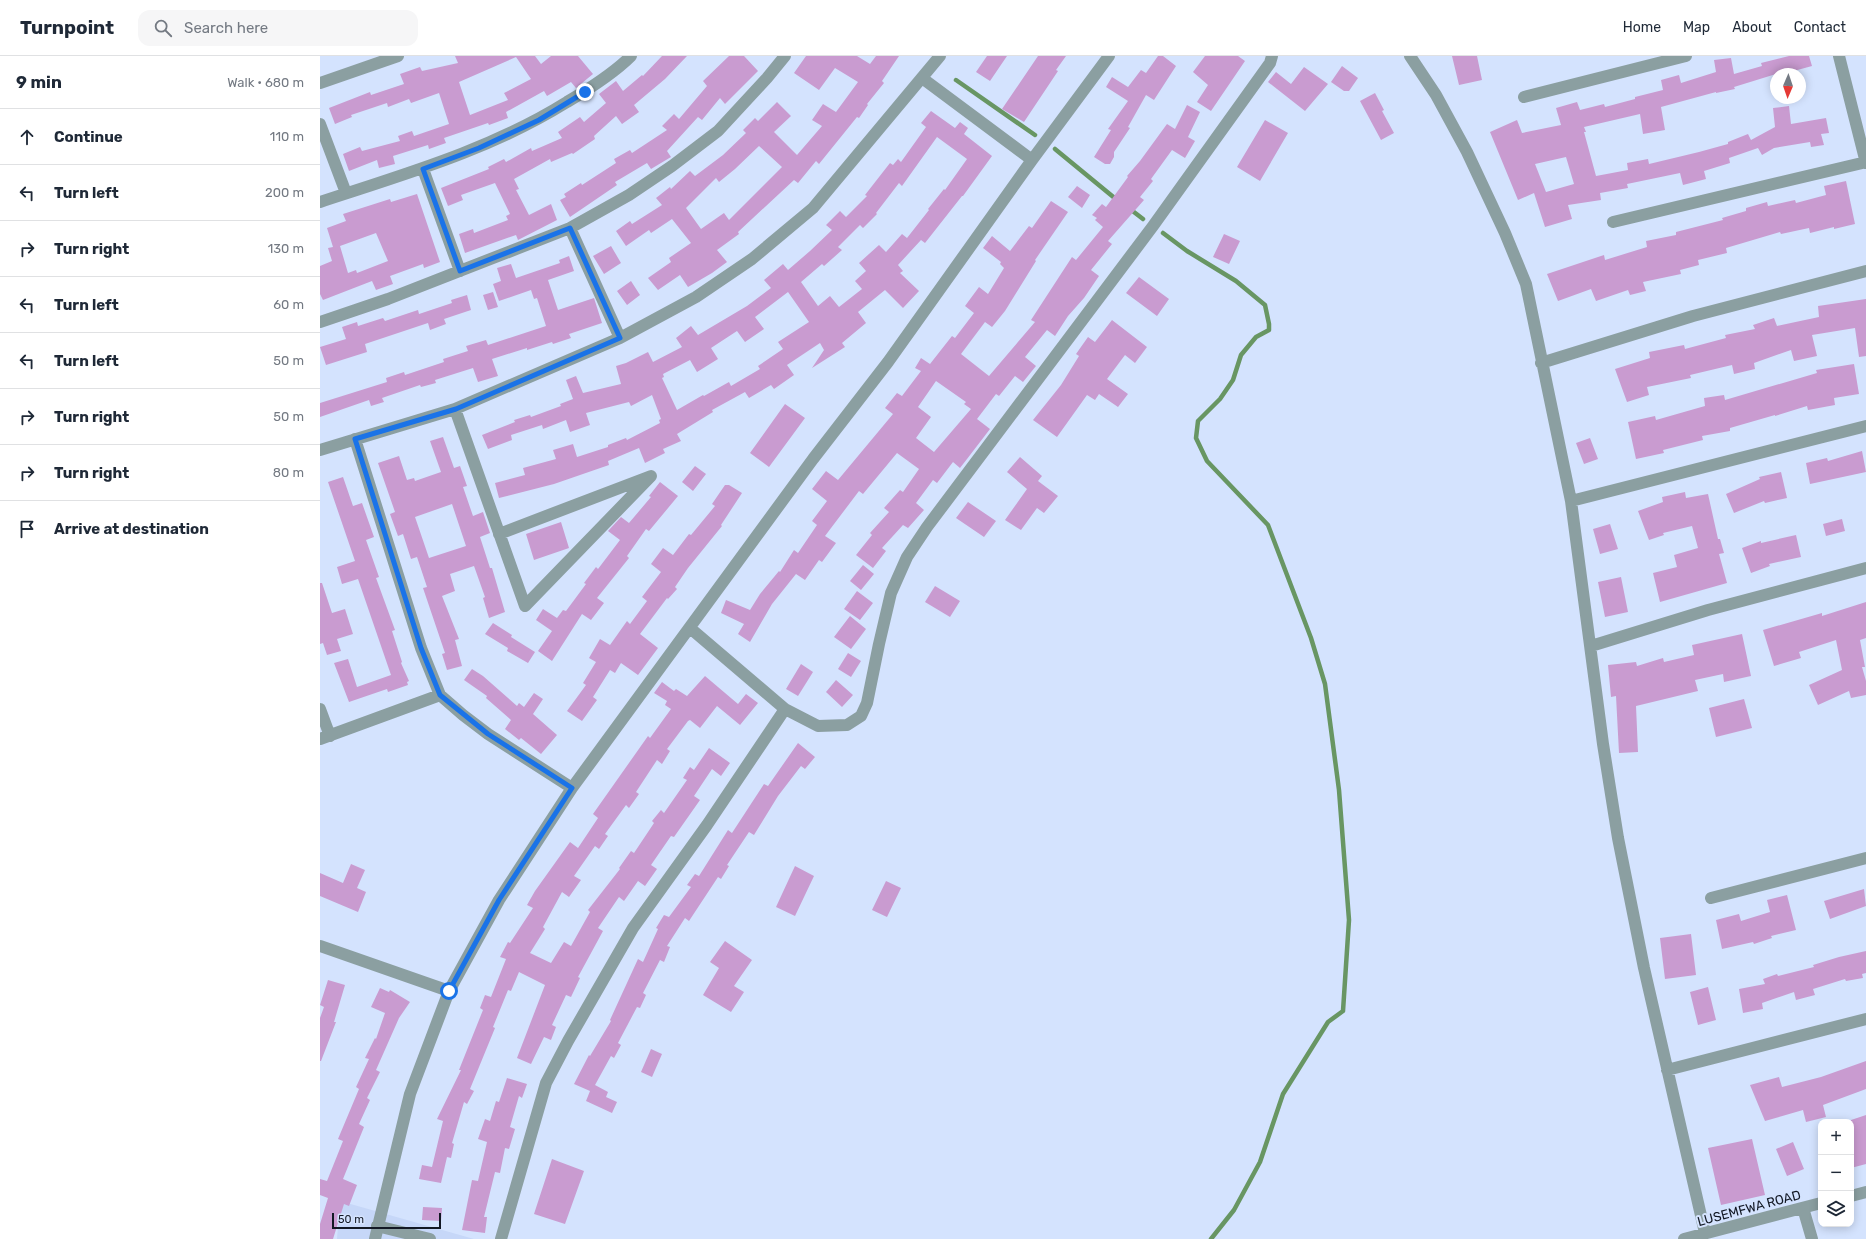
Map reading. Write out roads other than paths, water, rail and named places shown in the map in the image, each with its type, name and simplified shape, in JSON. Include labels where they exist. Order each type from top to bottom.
[{"type":"street","points":[[320,83],[398,56]]},
{"type":"street","points":[[320,202],[423,169],[479,148],[539,120],[585,92],[631,56]]},
{"type":"street","points":[[320,322],[388,299],[570,228],[629,195],[666,170],[718,131],[767,78],[785,56]]},
{"type":"street","points":[[320,450],[456,409],[620,338],[709,288],[752,259],[813,208],[940,56]]},
{"type":"street","points":[[375,1239],[410,1094],[449,991],[499,900],[572,788],[813,458],[888,362],[1032,160],[1109,56]]},
{"type":"street","points":[[690,628],[785,709],[818,726],[847,725],[861,716],[867,703],[891,593],[907,557],[927,527],[1153,226],[1270,63],[1272,56]]},
{"type":"street","points":[[1410,56],[1436,95],[1467,152],[1505,233],[1526,284],[1541,363],[1571,501],[1603,744],[1618,838],[1644,968],[1706,1234]]},
{"type":"street","points":[[1524,97],[1686,56]]},
{"type":"street","points":[[1613,222],[1866,162],[1839,56]]},
{"type":"street","points":[[922,78],[1032,160]]},
{"type":"street","points":[[320,124],[346,193]]},
{"type":"street","points":[[423,169],[460,271]]},
{"type":"street","points":[[570,228],[620,338]]},
{"type":"street","points":[[1541,363],[1693,316],[1866,271]]},
{"type":"street","points":[[456,409],[499,534],[525,606],[651,476],[499,534]]},
{"type":"street","points":[[1571,501],[1866,426]]},
{"type":"street","points":[[355,439],[421,648],[440,695],[488,734],[572,788]]},
{"type":"street","points":[[1591,646],[1708,610],[1866,568]]},
{"type":"street","points":[[320,709],[325,737],[440,695]]},
{"type":"street","points":[[501,1239],[546,1083],[564,1048],[633,928],[707,825],[785,709]]},
{"type":"street","points":[[1711,898],[1866,858]]},
{"type":"street","points":[[320,946],[449,991]]},
{"type":"street","points":[[1667,1070],[1866,1019]]},
{"type":"street","points":[[1854,1195],[1866,1192]]},
{"type":"street","name":"LUSEMFWA ROAD","points":[[1684,1239],[1818,1204]]},
{"type":"street","points":[[1803,1208],[1812,1239]]},
{"type":"street","points":[[377,1226],[430,1239]]},
{"type":"waterway","points":[[956,80],[1035,135]]},
{"type":"waterway","points":[[1055,149],[1117,200]]},
{"type":"waterway","points":[[1130,209],[1143,219]]},
{"type":"waterway","points":[[1163,233],[1187,251],[1236,281],[1265,305],[1269,330],[1256,337],[1241,355],[1233,380],[1220,399],[1198,421],[1196,438],[1207,461],[1268,525],[1311,638],[1325,684],[1339,790],[1349,920],[1343,1011],[1328,1022],[1283,1094],[1260,1162],[1234,1210],[1211,1239]]}]
